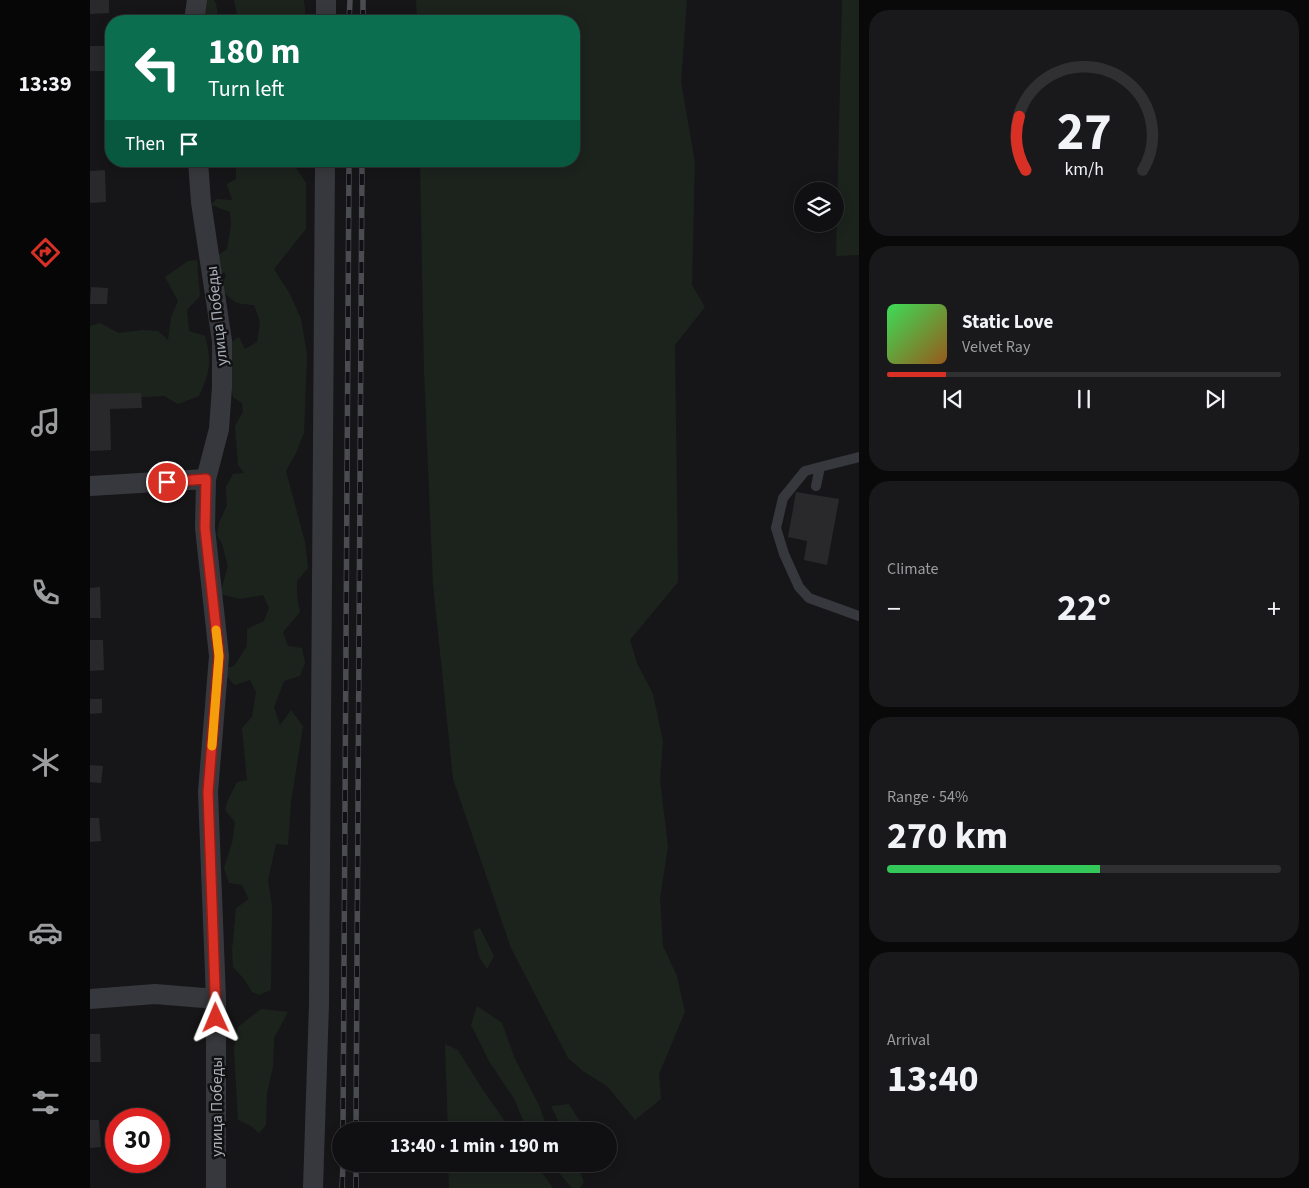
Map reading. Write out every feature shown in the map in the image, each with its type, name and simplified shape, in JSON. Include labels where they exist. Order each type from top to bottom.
[{"type":"street","points":[[195,15],[196,0]]},
{"type":"street","points":[[326,0],[326,15]]},
{"type":"street","name":"улица Победы","points":[[198,167],[201,202],[222,342],[222,387],[219,429],[206,479],[205,528],[219,656],[208,792],[216,999],[216,1188]]},
{"type":"street","points":[[313,1188],[320,1004],[325,167]]},
{"type":"street","points":[[90,486],[206,479]]},
{"type":"street","points":[[90,1000],[155,994],[216,999]]},
{"type":"lane","points":[[859,456],[805,471],[783,498],[776,528],[784,554],[799,587],[804,593],[810,598],[859,616]]},
{"type":"lane","points":[[816,486],[820,467]]},
{"type":"shaded area","points":[[201,0],[214,0],[218,15],[200,15]]},
{"type":"shaded area","points":[[234,0],[304,0],[305,15],[237,15]]},
{"type":"shaded area","points":[[416,0],[687,0],[681,82],[695,162],[692,285],[705,307],[675,345],[678,582],[630,640],[637,663],[653,694],[663,741],[660,779],[668,847],[660,898],[663,946],[677,976],[685,1012],[659,1074],[661,1099],[635,1120],[608,1087],[583,1071],[568,1058],[511,948],[453,779],[433,584],[424,371],[420,167],[580,167],[580,15],[417,15]]},
{"type":"shaded area","points":[[842,0],[859,0],[859,255],[836,256],[837,232],[844,232],[844,182],[838,182]]},
{"type":"shaded area","points":[[236,167],[296,167],[306,183],[306,229],[274,269],[290,294],[301,319],[307,354],[304,433],[286,471],[305,542],[308,568],[297,581],[300,612],[283,632],[288,646],[302,648],[305,663],[300,676],[284,681],[274,707],[280,725],[291,710],[303,726],[291,802],[288,845],[276,844],[268,880],[272,906],[271,990],[259,995],[252,992],[233,967],[232,950],[236,908],[249,899],[242,885],[229,883],[224,868],[232,843],[235,822],[225,810],[237,782],[247,780],[242,728],[252,717],[256,692],[250,680],[235,685],[225,675],[227,668],[234,666],[247,646],[247,629],[264,621],[269,608],[263,595],[240,599],[220,594],[228,566],[222,544],[217,535],[219,523],[227,505],[226,487],[233,474],[244,473],[238,465],[235,426],[243,412],[242,403],[233,397],[229,372],[231,342],[239,337],[245,349],[257,342],[260,322],[254,305],[236,302],[225,293],[222,289],[226,274],[216,270],[211,260],[227,249],[231,225],[230,212],[211,205],[216,199],[232,200],[227,184],[236,179]]},
{"type":"shaded area","points":[[197,260],[200,296],[187,310],[189,331],[205,336],[209,353],[208,373],[199,396],[178,404],[164,396],[90,400],[90,326],[100,323],[119,333],[142,330],[158,331],[168,340],[171,317],[178,301],[165,277],[188,261]]},
{"type":"shaded area","points":[[480,928],[494,956],[487,969],[479,957],[473,931]]},
{"type":"shaded area","points":[[477,1006],[502,1023],[515,1059],[539,1105],[545,1122],[524,1122],[515,1100],[490,1063],[471,1025]]},
{"type":"shaded area","points":[[261,1009],[288,1012],[274,1038],[273,1067],[267,1093],[266,1125],[259,1133],[251,1126],[238,1120],[234,1049],[238,1027]]},
{"type":"shaded area","points":[[445,1044],[458,1050],[506,1122],[448,1122]]},
{"type":"shaded area","points":[[569,1104],[580,1122],[559,1122],[551,1106]]},
{"type":"shaded area","points":[[448,1172],[542,1172],[553,1188],[449,1188]]},
{"type":"shaded area","points":[[558,1172],[580,1172],[584,1182],[580,1188],[572,1188]]},
{"type":"building","points":[[90,0],[109,0],[109,13],[90,14]]},
{"type":"building","points":[[90,46],[105,46],[105,71],[90,71]]},
{"type":"building","points":[[105,170],[106,202],[90,203],[90,171]]},
{"type":"building","points":[[91,287],[108,288],[107,304],[90,304]]},
{"type":"building","points":[[141,393],[142,408],[110,409],[111,450],[90,451],[90,394]]},
{"type":"building","points":[[796,492],[839,499],[827,565],[804,560],[807,541],[788,537]]},
{"type":"building","points":[[100,587],[101,618],[90,618],[90,588]]},
{"type":"building","points":[[90,640],[103,640],[104,670],[90,671]]},
{"type":"building","points":[[90,699],[102,699],[102,713],[90,714]]},
{"type":"building","points":[[90,765],[103,766],[101,783],[90,782]]},
{"type":"building","points":[[90,818],[99,818],[101,841],[90,842]]},
{"type":"building","points":[[90,1034],[100,1034],[101,1062],[90,1062]]},
{"type":"building","points":[[90,1120],[99,1120],[101,1147],[90,1148]]},
{"type":"railway","points":[[349,15],[350,0]]},
{"type":"railway","points":[[363,0],[363,15]]},
{"type":"railway","points":[[343,1122],[349,167]]},
{"type":"railway","points":[[356,1122],[362,167]]},
{"type":"railway","points":[[342,1188],[343,1172]]},
{"type":"railway","points":[[356,1172],[356,1188]]},
{"type":"slow traffic","points":[[212,746],[219,656],[216,630]]},
{"type":"route","points":[[167,482],[206,479],[205,528],[219,656],[208,792],[216,1018]]}]
